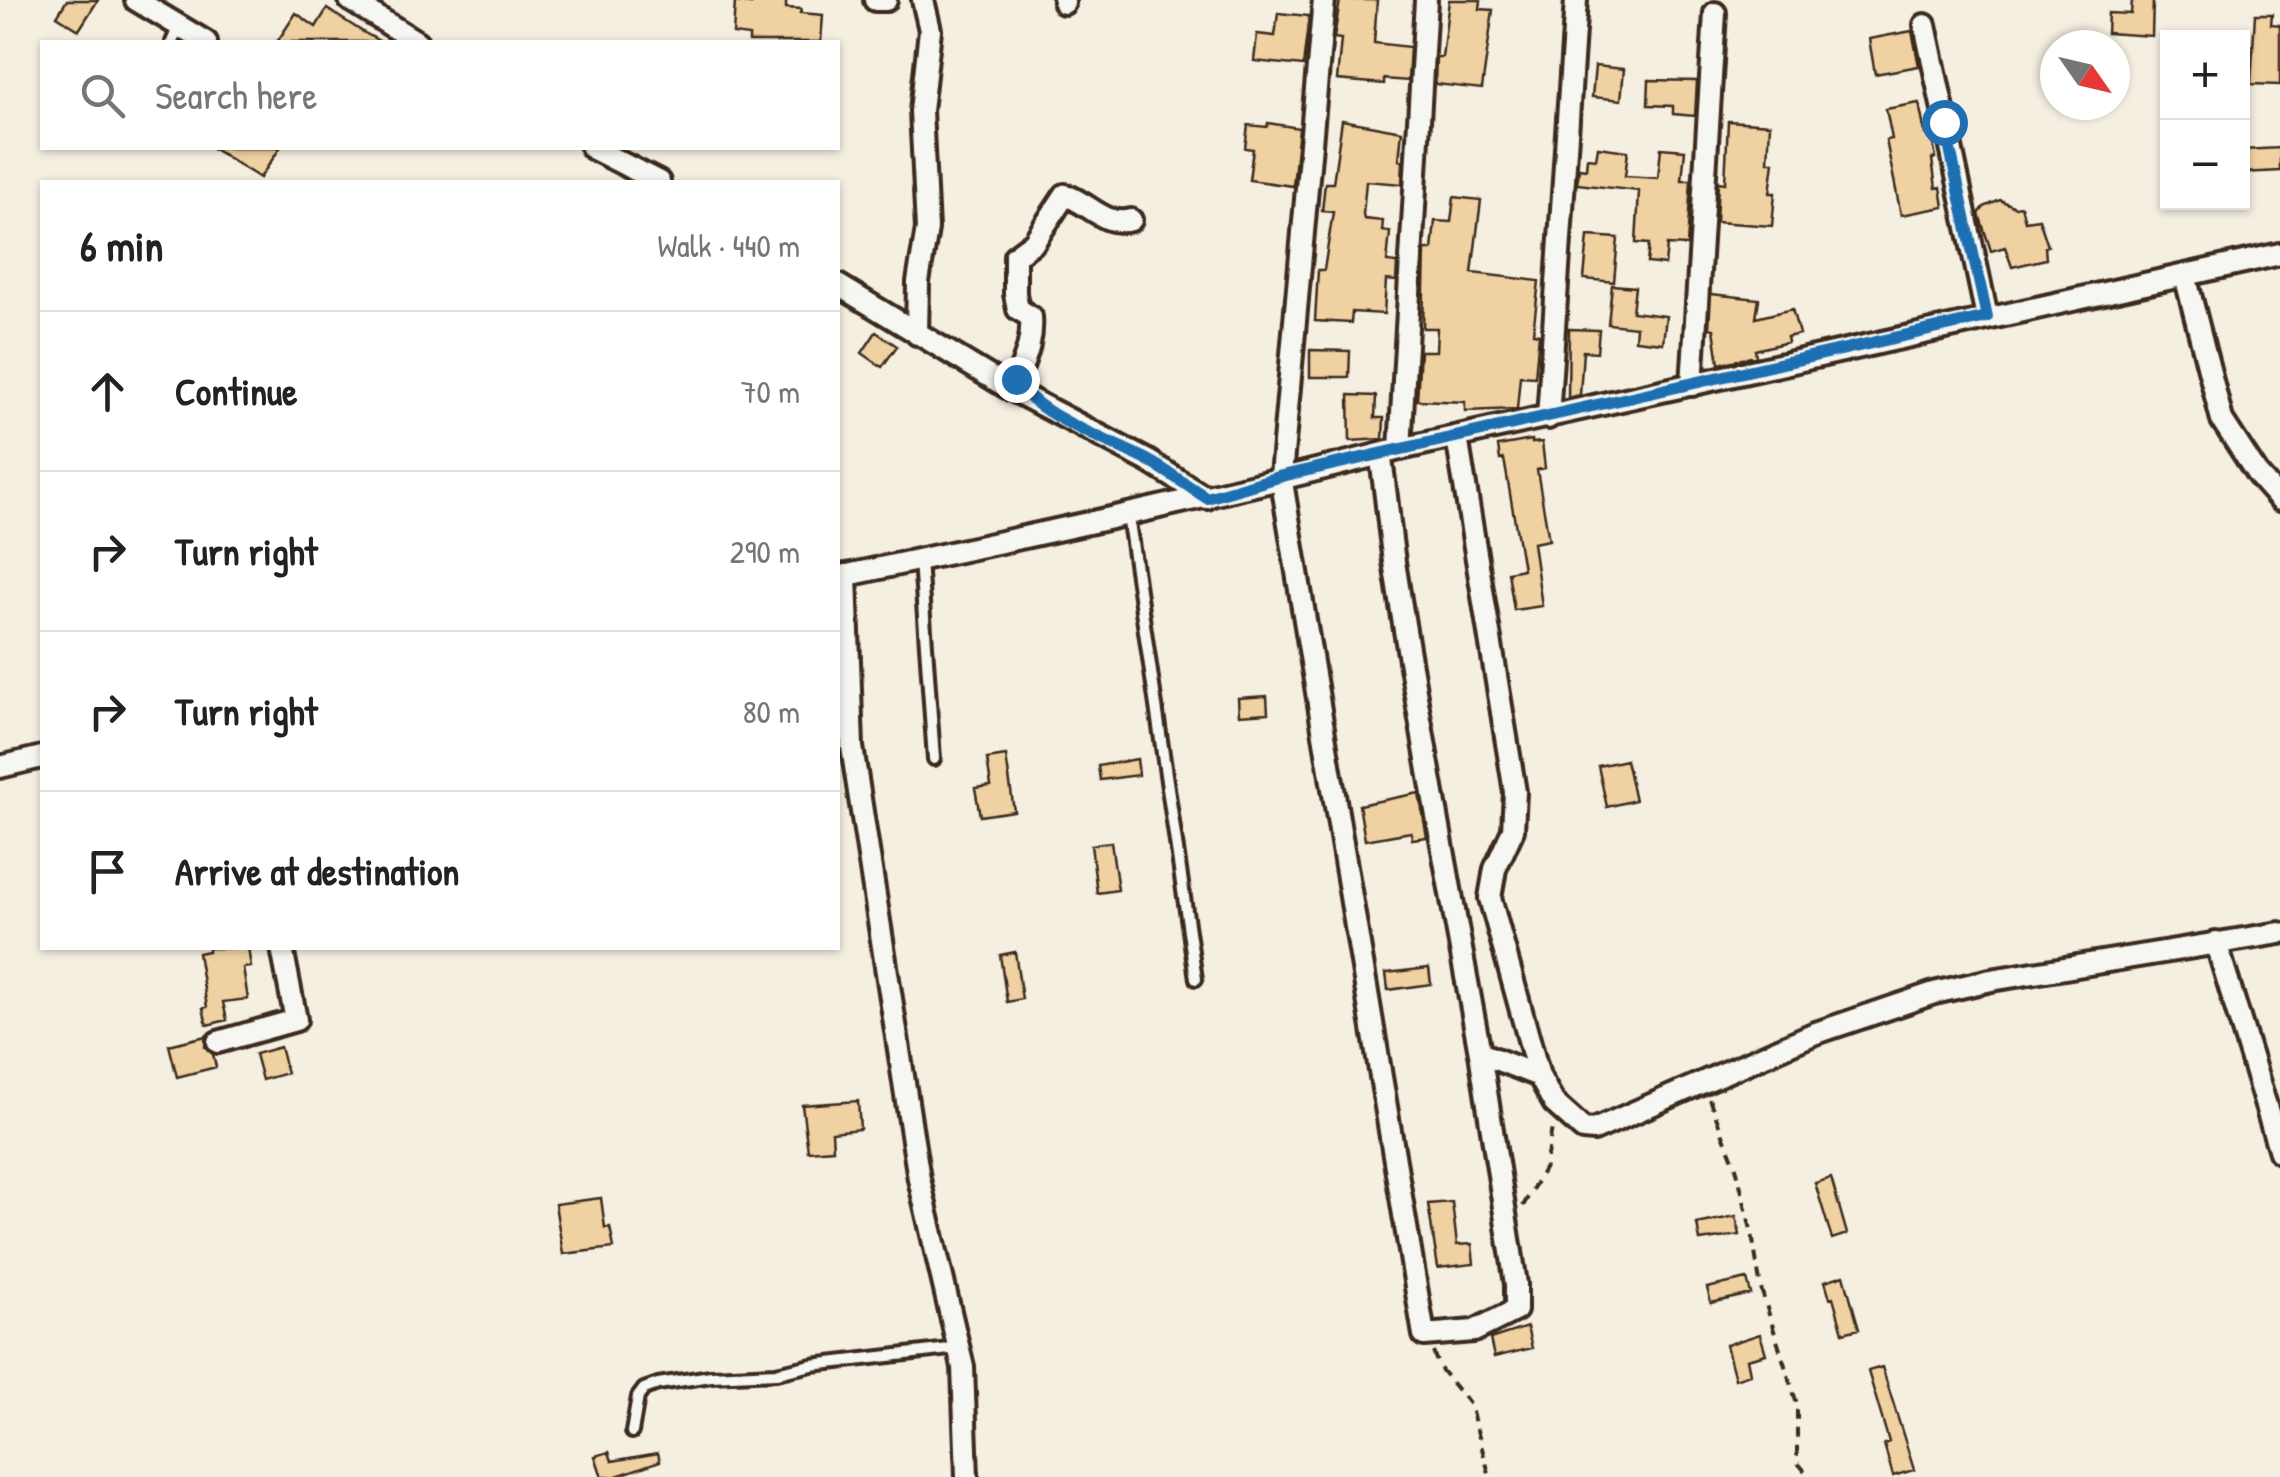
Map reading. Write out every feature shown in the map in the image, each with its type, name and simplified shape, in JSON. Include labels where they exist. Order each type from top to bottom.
[{"type":"street","points":[[136,0],[175,34]]},
{"type":"street","points":[[350,0],[414,40]]},
{"type":"street","points":[[875,0],[886,0]]},
{"type":"street","points":[[918,334],[918,282],[927,229],[921,111],[930,30],[924,0]]},
{"type":"street","points":[[1324,0],[1282,476],[1424,1335],[1474,1330],[1516,1310],[1516,1284],[1480,1053],[1423,740],[1395,569],[1390,512],[1390,452],[1426,0]]},
{"type":"street","points":[[1548,418],[1576,0]]},
{"type":"street","points":[[1692,385],[1715,13]]},
{"type":"street","points":[[1925,25],[1987,317]]},
{"type":"street","points":[[596,150],[655,180]]},
{"type":"street","points":[[1024,395],[1016,379],[1030,347],[1032,322],[1018,309],[1015,256],[1034,242],[1065,195],[1109,220],[1131,220]]},
{"type":"street","points":[[968,1477],[966,1400],[958,1348],[919,1179],[856,782],[842,576],[1207,498],[1282,476],[2280,254]]},
{"type":"street","points":[[2185,275],[2222,420],[2258,475],[2280,500]]},
{"type":"street","points":[[840,286],[1093,434],[1148,460],[1207,498]]},
{"type":"street","points":[[840,305],[859,298]]},
{"type":"street","points":[[1457,437],[1516,792],[1513,830],[1495,869],[1490,898],[1539,1076],[1554,1103],[1583,1129],[1594,1130],[1814,1034],[1934,993],[2280,932]]},
{"type":"street","points":[[0,767],[40,757]]},
{"type":"street","points":[[2216,942],[2280,1152]]},
{"type":"street","points":[[218,1042],[296,1020],[282,950]]},
{"type":"street","points":[[1480,1053],[1539,1076]]},
{"type":"lane","points":[[1128,515],[1196,979]]},
{"type":"lane","points":[[920,560],[934,760]]},
{"type":"lane","points":[[632,1432],[638,1397],[644,1389],[658,1384],[711,1376],[776,1374],[812,1364],[958,1348]]},
{"type":"path","points":[[1702,1080],[1745,1200],[1764,1302],[1797,1404],[1797,1462],[1810,1477]]},
{"type":"path","points":[[1508,1231],[1545,1168],[1554,1103]]},
{"type":"path","points":[[1424,1335],[1439,1367],[1470,1404],[1490,1477]]},
{"type":"building","points":[[67,0],[98,0],[79,30],[57,16]]},
{"type":"building","points":[[751,0],[786,1],[786,8],[823,15],[821,40],[749,40],[749,36],[733,34],[735,2],[751,4]]},
{"type":"building","points":[[1340,0],[1377,0],[1374,43],[1410,47],[1408,81],[1384,79],[1384,84],[1337,80],[1341,39],[1334,38]]},
{"type":"building","points":[[1449,0],[1481,0],[1480,9],[1493,10],[1482,89],[1435,84],[1436,57],[1442,57]]},
{"type":"building","points":[[2132,0],[2153,0],[2152,36],[2130,35],[2130,30],[2107,30],[2108,13],[2131,14]]},
{"type":"building","points":[[327,9],[377,40],[278,40],[296,13],[316,27]]},
{"type":"building","points":[[1278,13],[1309,16],[1303,66],[1254,61],[1257,34],[1275,36]]},
{"type":"building","points":[[2255,14],[2272,14],[2271,24],[2280,25],[2280,85],[2251,84]]},
{"type":"building","points":[[1912,31],[1919,66],[1875,74],[1869,39]]},
{"type":"building","points":[[1595,66],[1624,69],[1621,100],[1592,97]]},
{"type":"building","points":[[1649,80],[1697,81],[1695,116],[1673,114],[1673,106],[1648,105]]},
{"type":"building","points":[[1919,103],[1925,134],[1931,133],[1936,188],[1941,187],[1944,207],[1901,215],[1886,140],[1892,139],[1886,109]]},
{"type":"building","points":[[1342,120],[1402,131],[1402,184],[1366,181],[1363,215],[1364,219],[1383,221],[1382,231],[1390,232],[1387,262],[1397,263],[1396,281],[1386,280],[1384,314],[1352,312],[1351,323],[1315,321],[1318,270],[1324,270],[1333,212],[1322,211],[1325,183],[1333,183]]},
{"type":"building","points":[[1728,121],[1770,124],[1768,162],[1774,162],[1770,193],[1775,193],[1772,226],[1716,222],[1718,182],[1725,183]]},
{"type":"building","points":[[1268,123],[1299,128],[1293,186],[1249,180],[1253,149],[1245,148],[1248,125],[1267,127]]},
{"type":"building","points":[[1598,147],[1628,151],[1625,176],[1658,178],[1661,148],[1685,150],[1682,180],[1691,180],[1687,246],[1667,245],[1665,265],[1647,263],[1649,244],[1636,243],[1639,191],[1577,184],[1579,168],[1586,169],[1587,158],[1596,159]]},
{"type":"building","points":[[2280,148],[2280,171],[2250,173],[2250,150]]},
{"type":"building","points":[[215,150],[279,150],[260,178]]},
{"type":"building","points":[[1454,197],[1481,200],[1472,273],[1539,281],[1533,333],[1539,334],[1535,377],[1520,376],[1517,409],[1465,411],[1465,402],[1417,400],[1420,351],[1436,351],[1437,328],[1423,328],[1425,250],[1432,250],[1435,221],[1451,222]]},
{"type":"building","points":[[2000,200],[2021,206],[2025,221],[2039,219],[2048,246],[2046,259],[2012,267],[2005,247],[1991,251],[1979,214],[1984,207]]},
{"type":"building","points":[[1588,236],[1618,238],[1614,282],[1584,279]]},
{"type":"building","points":[[1612,285],[1635,287],[1632,312],[1666,316],[1663,343],[1635,340],[1636,327],[1608,324]]},
{"type":"building","points":[[1711,294],[1759,299],[1756,318],[1792,309],[1799,334],[1787,337],[1788,342],[1755,350],[1756,356],[1719,364],[1714,329],[1709,328]]},
{"type":"building","points":[[1569,329],[1599,330],[1597,352],[1583,351],[1580,395],[1568,398]]},
{"type":"building","points":[[876,332],[897,346],[882,367],[862,353]]},
{"type":"building","points":[[1310,350],[1350,351],[1349,377],[1310,377]]},
{"type":"building","points":[[1349,395],[1376,396],[1375,418],[1384,418],[1383,439],[1350,441]]},
{"type":"building","points":[[1542,442],[1545,468],[1537,470],[1549,540],[1533,543],[1542,606],[1514,610],[1508,572],[1523,569],[1504,459],[1500,460],[1498,446]]},
{"type":"building","points":[[1267,696],[1268,713],[1239,715],[1238,698]]},
{"type":"building","points":[[1006,756],[1014,811],[980,816],[975,788],[991,786],[987,759]]},
{"type":"building","points":[[1137,759],[1139,775],[1100,780],[1098,766]]},
{"type":"building","points":[[1626,760],[1635,800],[1607,807],[1598,766]]},
{"type":"building","points":[[1419,793],[1427,837],[1412,839],[1411,832],[1365,840],[1359,805]]},
{"type":"building","points":[[1111,842],[1118,890],[1097,893],[1091,845]]},
{"type":"building","points":[[248,950],[251,967],[243,968],[248,999],[223,1002],[227,1020],[207,1025],[198,953]]},
{"type":"building","points":[[1015,952],[1022,999],[1007,1002],[1000,955]]},
{"type":"building","points":[[1429,968],[1431,984],[1388,990],[1386,973]]},
{"type":"building","points":[[206,1036],[205,1047],[213,1054],[216,1067],[177,1077],[169,1045]]},
{"type":"building","points":[[280,1047],[287,1073],[262,1080],[255,1054]]},
{"type":"building","points":[[858,1101],[860,1129],[832,1132],[833,1149],[808,1151],[802,1105]]},
{"type":"building","points":[[1831,1178],[1847,1234],[1832,1239],[1815,1183]]},
{"type":"building","points":[[601,1198],[605,1228],[610,1227],[614,1248],[563,1254],[555,1204]]},
{"type":"building","points":[[1452,1202],[1457,1245],[1472,1244],[1474,1264],[1438,1268],[1428,1204]]},
{"type":"building","points":[[1736,1216],[1740,1235],[1700,1241],[1697,1224]]},
{"type":"building","points":[[1844,1275],[1859,1329],[1843,1333],[1825,1281]]},
{"type":"building","points":[[1747,1279],[1751,1294],[1711,1303],[1707,1288]]},
{"type":"building","points":[[1527,1327],[1532,1348],[1494,1357],[1490,1339]]},
{"type":"building","points":[[1760,1334],[1766,1354],[1747,1359],[1750,1374],[1735,1379],[1726,1345]]},
{"type":"building","points":[[1882,1367],[1914,1470],[1893,1476],[1884,1444],[1889,1442],[1868,1371]]},
{"type":"building","points":[[609,1452],[612,1461],[658,1453],[660,1461],[614,1477],[602,1477],[595,1456]]},
{"type":"route","points":[[1016,379],[1024,395],[1148,460],[1207,498],[1282,476],[1987,317],[1944,122]]}]
